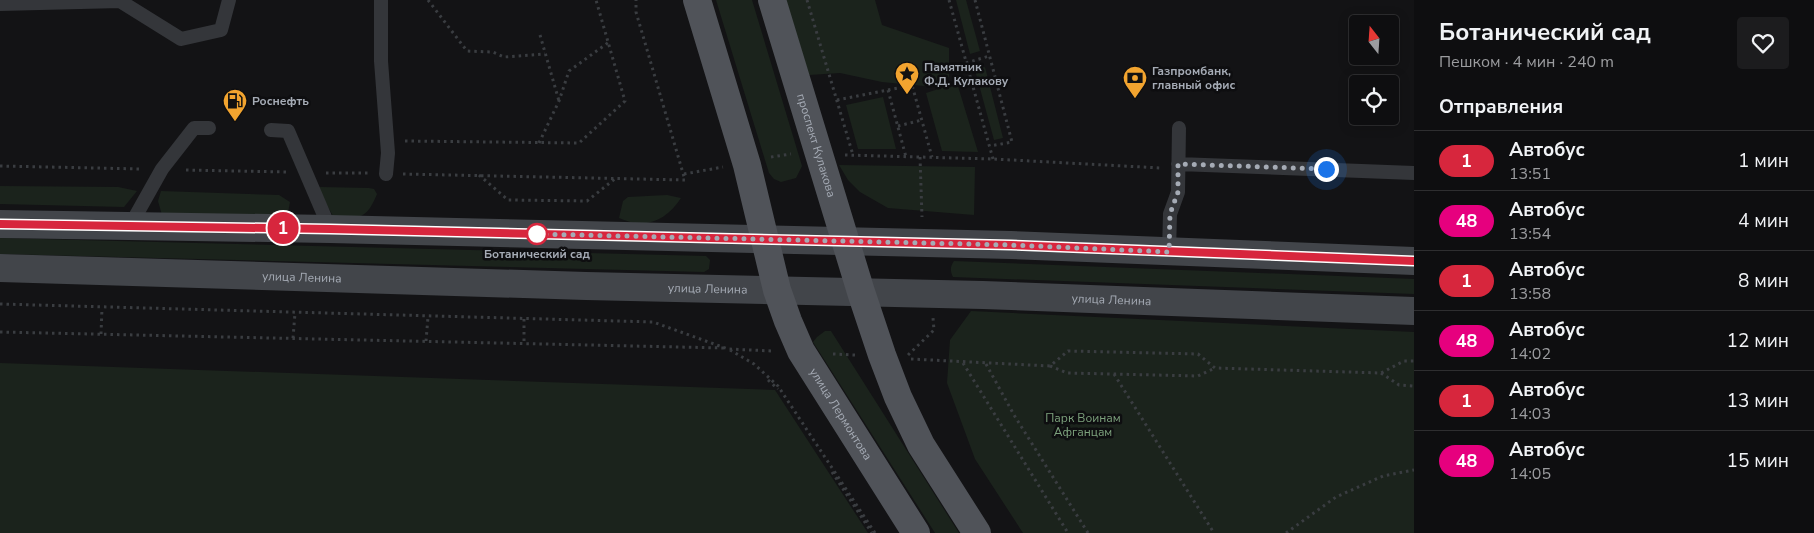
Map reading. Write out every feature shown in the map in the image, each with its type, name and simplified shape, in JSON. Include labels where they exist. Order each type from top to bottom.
[{"type":"main road","points":[[697,0],[747,165],[778,290]]},
{"type":"main road","name":"проспект Кулакова","points":[[772,0],[861,292]]},
{"type":"main road","points":[[0,224],[330,229],[1011,245],[1414,261]]},
{"type":"main road","name":"улица Ленина","points":[[0,268],[983,295],[1414,311]]},
{"type":"main road","name":"улица Лермонтова","points":[[778,290],[788,321],[801,351],[916,533]]},
{"type":"main road","points":[[861,292],[885,364],[910,424],[921,445],[977,533]]},
{"type":"lane","points":[[0,4],[120,0],[181,39],[221,30],[229,0]]},
{"type":"lane","points":[[382,0],[381,61],[388,153],[386,174]]},
{"type":"lane","points":[[130,226],[162,169],[194,128],[209,128]]},
{"type":"lane","points":[[1169,252],[1170,214],[1178,192],[1179,128]]},
{"type":"lane","points":[[272,130],[288,131],[330,229]]},
{"type":"lane","points":[[1178,166],[1414,173]]},
{"type":"path","points":[[428,0],[467,51],[493,52],[504,57],[545,54]]},
{"type":"path","points":[[387,141],[579,143],[625,101],[596,0]]},
{"type":"path","points":[[0,166],[685,180],[636,12],[636,0]]},
{"type":"path","points":[[807,0],[853,155]]},
{"type":"path","points":[[949,0],[992,159]]},
{"type":"path","points":[[975,0],[988,56],[1012,142],[990,146]]},
{"type":"path","points":[[540,35],[559,102]]},
{"type":"path","points":[[538,143],[559,102],[569,72],[609,42]]},
{"type":"path","points":[[966,63],[988,56]]},
{"type":"path","points":[[837,100],[912,85],[932,157]]},
{"type":"path","points":[[888,90],[906,156]]},
{"type":"path","points":[[898,126],[922,120]]},
{"type":"path","points":[[771,157],[799,154]]},
{"type":"path","points":[[844,155],[1178,166]]},
{"type":"path","points":[[684,174],[732,165]]},
{"type":"path","points":[[479,176],[508,200],[587,201],[616,178]]},
{"type":"path","points":[[0,304],[653,322],[728,348],[754,364],[778,386],[873,533]]},
{"type":"path","points":[[101,334],[102,308]]},
{"type":"path","points":[[293,338],[295,313]]},
{"type":"path","points":[[426,341],[428,317]]},
{"type":"path","points":[[524,319],[524,343]]},
{"type":"path","points":[[0,332],[524,343],[776,351]]},
{"type":"path","points":[[1050,366],[1068,351],[1198,354],[1215,368]]},
{"type":"path","points":[[824,353],[860,356]]},
{"type":"path","points":[[903,358],[1050,366],[1067,373],[1198,376],[1215,368],[1381,373],[1404,361],[1414,361]]},
{"type":"path","points":[[963,362],[1068,533]]},
{"type":"path","points":[[986,363],[1014,415],[1088,533]]},
{"type":"path","points":[[1381,373],[1399,385],[1414,386]]},
{"type":"path","points":[[1114,374],[1214,533]]},
{"type":"path","points":[[1286,533],[1336,496],[1383,476],[1414,470]]},
{"type":"green space","points":[[716,0],[752,0],[802,166],[796,178],[781,182],[774,179],[769,173]]},
{"type":"green space","points":[[786,0],[875,0],[882,25],[949,48],[949,77],[924,86],[882,82],[840,73],[809,75]]},
{"type":"green space","points":[[956,0],[966,0],[980,51],[970,54]]},
{"type":"green space","points":[[985,67],[1003,138],[994,140],[975,70]]},
{"type":"green space","points":[[957,83],[978,152],[942,151],[926,93]]},
{"type":"green space","points":[[883,97],[896,149],[858,149],[846,105]]},
{"type":"green space","points":[[839,165],[975,167],[974,215],[888,208],[860,192],[848,180]]},
{"type":"green space","points":[[0,186],[118,187],[137,191],[124,207],[0,204]]},
{"type":"green space","points":[[320,187],[369,188],[374,189],[377,194],[369,209],[361,216],[333,216],[318,189]]},
{"type":"green space","points":[[161,191],[279,195],[290,202],[287,218],[162,215],[158,201]]},
{"type":"green space","points":[[667,195],[681,198],[669,213],[662,218],[646,223],[638,223],[619,218],[623,201],[628,197]]},
{"type":"green space","points":[[0,238],[706,256],[710,260],[709,269],[704,272],[0,254]]},
{"type":"green space","points":[[954,261],[1414,279],[1414,294],[953,277],[951,269]]},
{"type":"green space","name":"Парк Воинам Афганцам","points":[[971,311],[1414,332],[1414,533],[1023,533],[975,459],[947,383],[950,340]]},
{"type":"green space","points":[[825,331],[831,331],[959,533],[935,533],[813,342]]},
{"type":"green space","points":[[0,363],[775,390],[868,533],[0,533]]},
{"type":"bus line","name":"1","points":[[0,224],[330,229],[1011,245],[1414,261]]},
{"type":"place","name":"Памятник Ф.Д. Кулакову","points":[[907,95]]},
{"type":"place","name":"Газпромбанк, главный офис","points":[[1135,99]]},
{"type":"place","name":"Роснефть","points":[[235,122]]},
{"type":"place","name":"Ботанический сад","points":[[537,234]]},
{"type":"route","points":[[537,234],[1011,245],[1169,252],[1170,214],[1178,192],[1178,164],[1326,169]]}]
